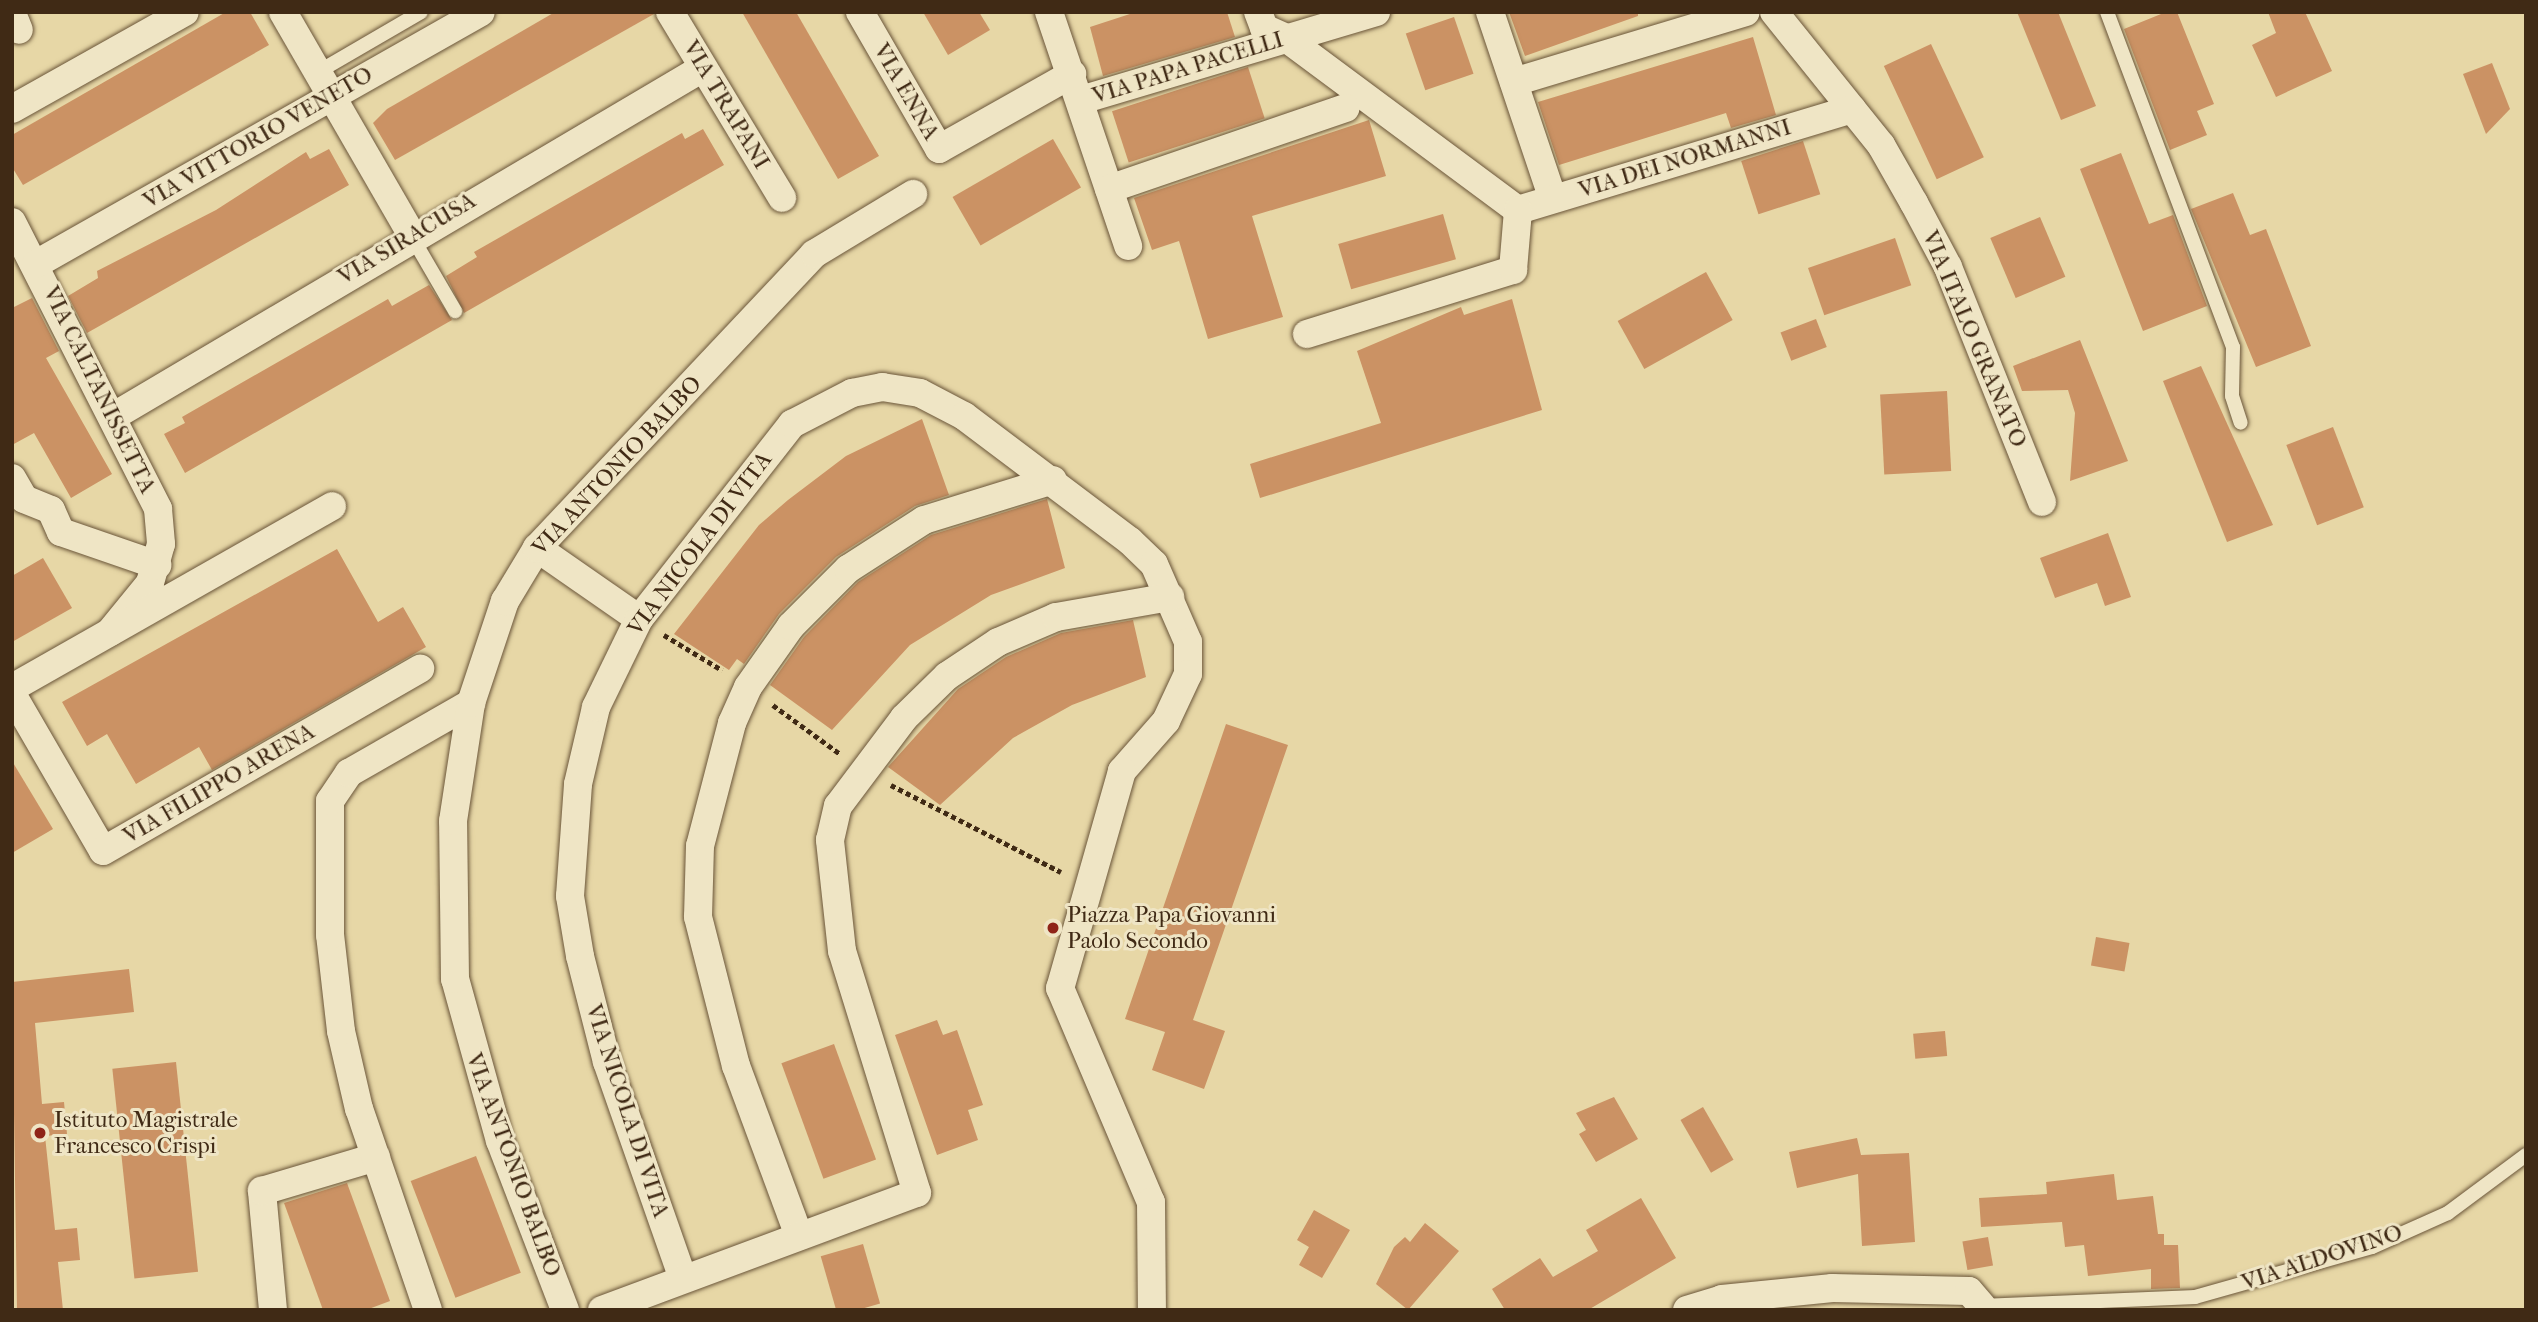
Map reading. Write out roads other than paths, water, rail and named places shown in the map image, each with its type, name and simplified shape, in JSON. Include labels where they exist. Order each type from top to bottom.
[{"type":"street","points":[[12,110],[185,12]]},
{"type":"street","points":[[283,12],[411,235]]},
{"type":"street","name":"VIA VITTORIO VENETO","points":[[36,264],[324,84],[481,12]]},
{"type":"street","name":"VIA TRAPANI","points":[[670,12],[782,198]]},
{"type":"street","name":"VIA ENNA","points":[[860,12],[939,149],[1072,74]]},
{"type":"street","points":[[1258,12],[1264,28],[1286,38],[1518,210],[1513,270],[1307,334]]},
{"type":"street","name":"VIA PAPA PACELLI","points":[[1081,100],[1376,12]]},
{"type":"street","points":[[1490,12],[1553,199]]},
{"type":"street","points":[[1514,82],[1746,12]]},
{"type":"street","name":"VIA ITALO GRANATO","points":[[1774,12],[1881,145],[1948,267],[2042,502]]},
{"type":"street","points":[[1052,13],[1128,247]]},
{"type":"street","name":"VIA SIRACUSA","points":[[114,416],[411,235],[703,68]]},
{"type":"street","points":[[1109,189],[1346,108]]},
{"type":"street","name":"VIA DEI NORMANNI","points":[[1518,210],[1852,109]]},
{"type":"street","name":"VIA ANTONIO BALBO","points":[[565,1310],[500,1141],[455,979],[453,821],[471,703],[505,601],[537,548],[814,254],[913,194]]},
{"type":"street","name":"VIA CALTANISSETTA","points":[[12,222],[114,416],[158,509],[157,565],[138,606],[110,632]]},
{"type":"street","name":"VIA NICOLA DI VITA","points":[[682,1276],[590,1006],[570,895],[578,784],[596,707],[639,619],[792,424],[852,393],[883,387],[920,393],[1053,480],[1154,564],[1170,597]]},
{"type":"street","points":[[12,478],[24,499],[51,510],[61,532],[157,565]]},
{"type":"street","points":[[799,1236],[736,1066],[698,917],[700,846],[719,764],[748,687],[819,596],[898,534],[973,501],[1053,480]]},
{"type":"street","points":[[12,688],[332,506]]},
{"type":"street","points":[[537,548],[639,619]]},
{"type":"street","points":[[601,1310],[682,1276],[917,1193],[842,951],[832,892],[830,840],[838,806],[860,769],[947,676],[998,642],[1056,617],[1170,597],[1188,642],[1188,674],[1166,720],[1122,771],[1087,885],[1060,988],[1151,1202],[1152,1310]]},
{"type":"street","name":"VIA FILIPPO ARENA","points":[[12,694],[103,850],[420,668]]},
{"type":"street","points":[[428,1310],[376,1157],[341,1031],[330,935],[330,802],[349,773],[471,703]]},
{"type":"street","points":[[273,1310],[262,1191],[376,1157]]},
{"type":"street","name":"VIA ALDOVINO","points":[[1686,1310],[1722,1299],[1832,1288],[1969,1291],[1982,1306]]},
{"type":"lane","points":[[324,84],[421,12]]},
{"type":"lane","points":[[2107,12],[2233,347],[2232,396],[2241,423]]},
{"type":"lane","points":[[411,235],[455,311]]},
{"type":"lane","name":"VIA ALDOVINO","points":[[1982,1306],[2170,1300],[2220,1290],[2372,1247],[2448,1213],[2526,1155]]},
{"type":"place","name":"Piazza Papa Giovanni Paolo Secondo","points":[[1053,928]]},
{"type":"place","name":"Istituto Magistrale Francesco Crispi","points":[[40,1133]]}]
